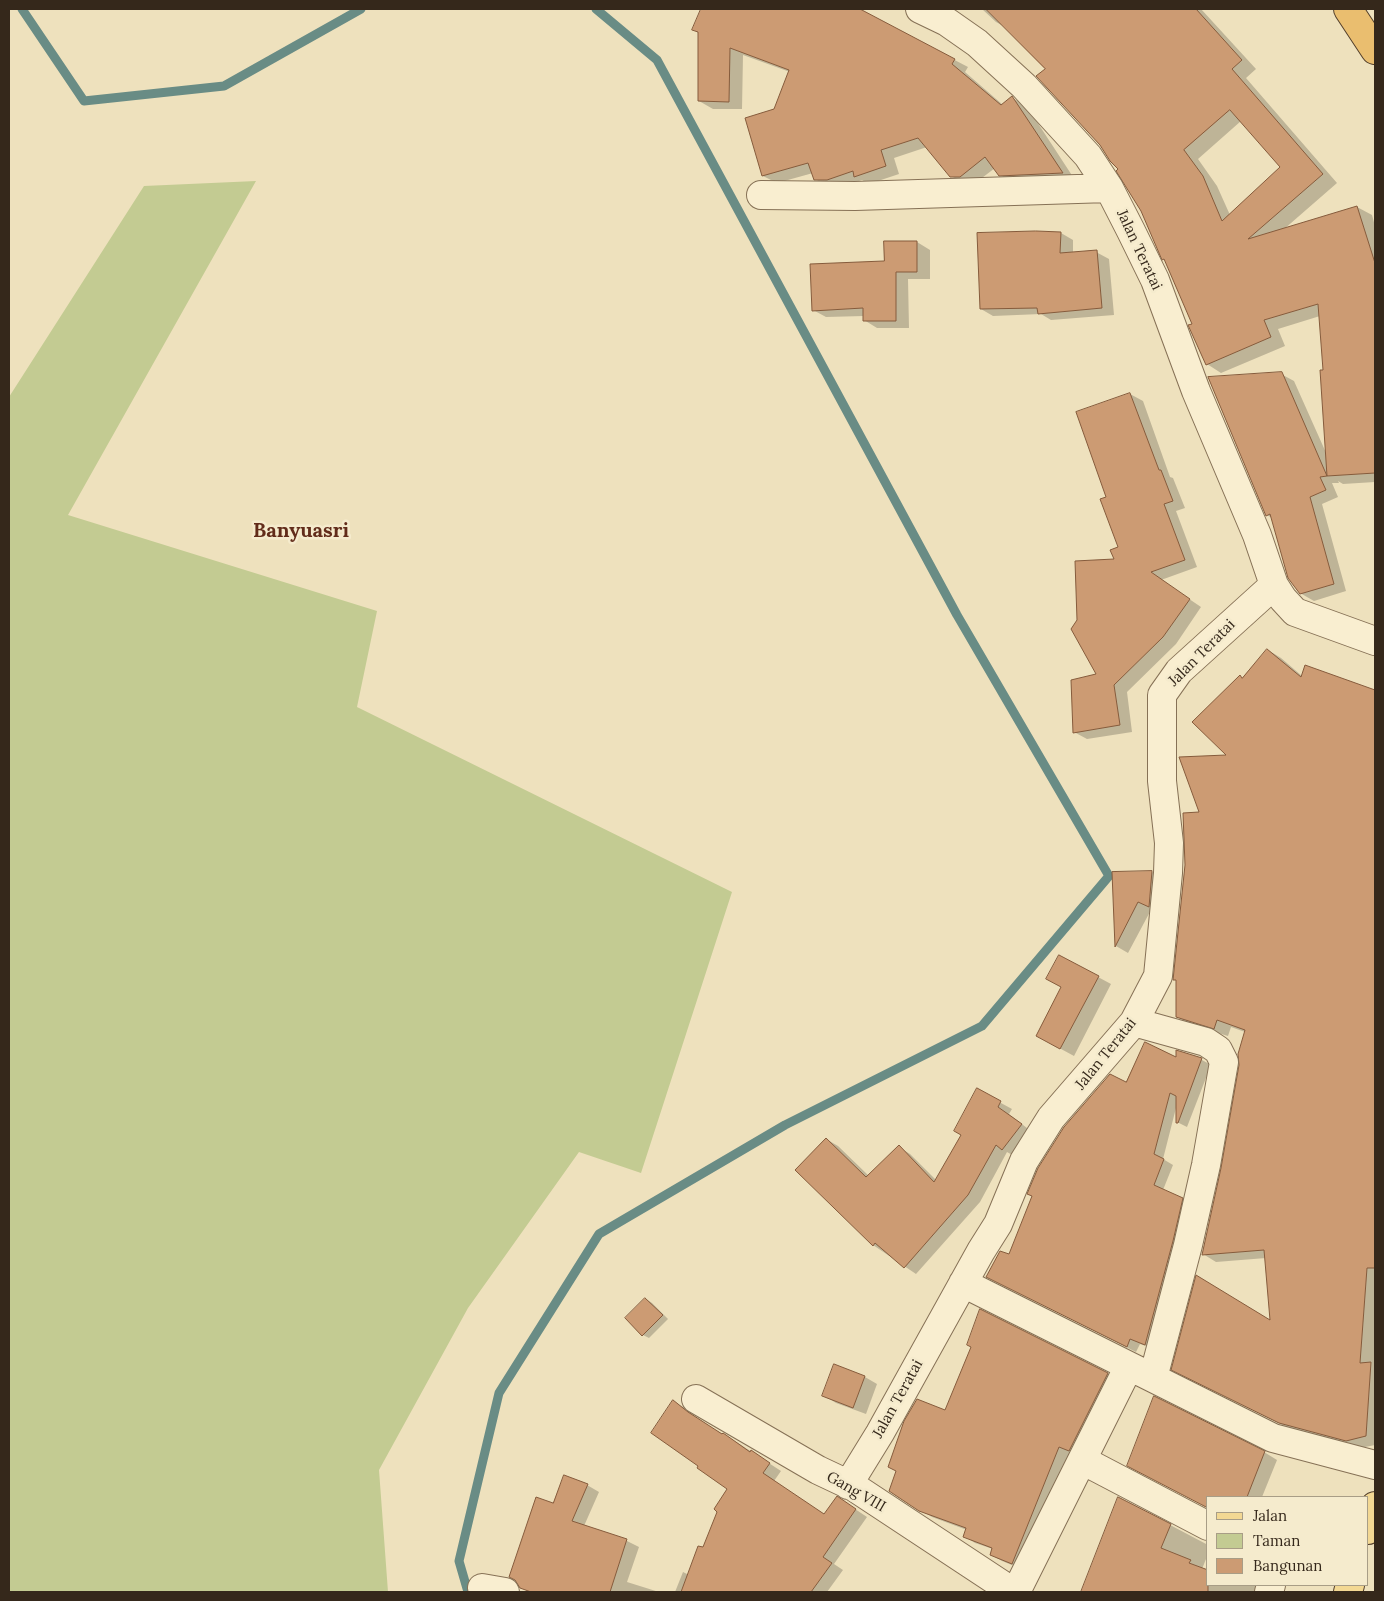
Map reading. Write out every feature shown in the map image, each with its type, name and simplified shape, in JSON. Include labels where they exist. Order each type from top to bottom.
[{"type":"highway","points":[[1348,9],[1375,50]]},
{"type":"main road","points":[[1369,1527],[1375,1506]]},
{"type":"street","name":"Jalan Teratai","points":[[920,9],[947,22],[977,43],[1024,86],[1088,156],[1109,188],[1155,280],[1196,391],[1257,535],[1274,584],[1283,599],[1296,612],[1375,641]]},
{"type":"street","points":[[762,195],[855,196],[1109,188]]},
{"type":"street","name":"Jalan Teratai","points":[[848,1485],[880,1433],[998,1224],[1024,1161],[1046,1125],[1134,1022],[1158,976],[1169,843],[1162,781],[1162,695],[1179,671],[1274,584]]},
{"type":"street","points":[[1134,1022],[1206,1042],[1218,1050],[1224,1062],[1206,1165],[1188,1245],[1153,1378]]},
{"type":"street","points":[[963,1284],[1273,1438],[1375,1465]]},
{"type":"street","points":[[1014,1592],[1129,1366]]},
{"type":"street","name":"Gang VIII","points":[[696,1399],[818,1470],[848,1485],[1014,1592]]},
{"type":"street","points":[[1082,1460],[1206,1525]]},
{"type":"green space","points":[[256,181],[68,515],[377,611],[357,707],[732,892],[641,1173],[579,1152],[468,1308],[379,1470],[388,1592],[9,1592],[9,397],[144,186]]},
{"type":"building","points":[[701,9],[860,9],[955,59],[952,64],[1001,105],[1012,96],[1063,173],[999,176],[985,157],[960,177],[950,177],[918,138],[881,150],[886,166],[854,177],[853,171],[827,180],[814,180],[808,163],[762,176],[745,118],[774,109],[789,70],[730,48],[729,102],[698,101],[698,32],[692,30]]},
{"type":"building","points":[[986,9],[1196,9],[1242,60],[1232,69],[1323,174],[1248,239],[1357,206],[1375,263],[1375,473],[1327,476],[1320,370],[1323,370],[1318,304],[1264,320],[1271,337],[1206,365],[1188,325],[1192,324],[1141,211],[1116,171],[1118,169],[1110,161],[1100,145],[1036,76],[1045,69]],"holes":[[[1230,110],[1280,167],[1222,221],[1203,176],[1184,150]]]},
{"type":"building","points":[[1061,232],[1060,253],[1097,250],[1102,308],[1038,314],[1037,308],[980,309],[977,233]]},
{"type":"building","points":[[884,241],[917,241],[917,272],[896,272],[896,321],[863,321],[863,308],[812,311],[810,264],[884,261]]},
{"type":"building","points":[[1282,372],[1327,476],[1320,477],[1326,490],[1310,497],[1334,584],[1300,594],[1288,578],[1270,514],[1266,516],[1208,377]]},
{"type":"building","points":[[1130,393],[1159,470],[1161,470],[1173,501],[1164,504],[1185,560],[1151,572],[1190,599],[1163,637],[1114,685],[1120,725],[1073,733],[1071,680],[1096,674],[1071,629],[1077,620],[1075,561],[1114,559],[1110,550],[1118,547],[1100,499],[1106,497],[1076,412]]},
{"type":"building","points":[[1267,649],[1301,677],[1305,665],[1375,690],[1375,1268],[1367,1268],[1360,1363],[1371,1362],[1366,1436],[1346,1441],[1279,1423],[1171,1370],[1196,1275],[1270,1320],[1264,1250],[1202,1255],[1221,1168],[1239,1065],[1238,1054],[1245,1030],[1217,1020],[1214,1029],[1176,1017],[1176,980],[1173,980],[1185,865],[1183,813],[1199,812],[1179,757],[1226,755],[1192,722],[1240,675],[1242,678]]},
{"type":"building","points":[[1152,871],[1149,907],[1138,902],[1115,947],[1112,872]]},
{"type":"building","points":[[1059,955],[1099,976],[1060,1049],[1036,1036],[1061,987],[1046,979]]},
{"type":"building","points":[[1145,1042],[1176,1057],[1176,1050],[1202,1058],[1178,1123],[1176,1123],[1176,1096],[1170,1093],[1154,1154],[1164,1159],[1154,1185],[1183,1198],[1145,1345],[1130,1339],[1127,1347],[986,1277],[1000,1251],[1009,1254],[1032,1196],[1027,1194],[1038,1168],[1064,1127],[1110,1074],[1126,1082]]},
{"type":"building","points":[[977,1088],[1001,1101],[998,1107],[1022,1124],[1002,1150],[996,1145],[968,1195],[904,1268],[875,1243],[873,1246],[795,1170],[826,1138],[866,1177],[899,1145],[934,1182],[961,1135],[954,1131]]},
{"type":"building","points":[[645,1298],[663,1315],[642,1336],[625,1318]]},
{"type":"building","points":[[980,1309],[1108,1373],[1069,1451],[1059,1447],[1012,1564],[990,1555],[992,1548],[963,1537],[966,1528],[919,1511],[889,1491],[896,1471],[888,1467],[904,1421],[917,1399],[945,1410],[971,1347],[967,1345]]},
{"type":"building","points":[[834,1364],[865,1376],[853,1408],[822,1396]]},
{"type":"building","points":[[1154,1396],[1265,1451],[1247,1496],[1206,1496],[1206,1507],[1127,1466]]},
{"type":"building","points":[[673,1400],[688,1412],[770,1463],[763,1473],[824,1514],[837,1496],[856,1509],[823,1557],[832,1563],[811,1592],[681,1592],[698,1546],[703,1547],[717,1512],[714,1509],[727,1489],[651,1433]]},
{"type":"building","points":[[564,1475],[588,1484],[572,1521],[627,1539],[610,1592],[531,1592],[520,1588],[515,1580],[509,1577],[536,1497],[553,1503]]},
{"type":"building","points":[[1118,1497],[1171,1524],[1161,1548],[1191,1560],[1189,1563],[1206,1569],[1206,1586],[1208,1586],[1208,1592],[1081,1592]]},
{"type":"waterway","points":[[22,9],[84,101],[224,86],[361,9]]},
{"type":"waterway","points":[[468,1592],[459,1561],[499,1393],[599,1234],[785,1125],[982,1026],[1109,876],[957,615],[657,60],[596,9]]},
{"type":"district","name":"Banyuasri","points":[[301,531]]}]
